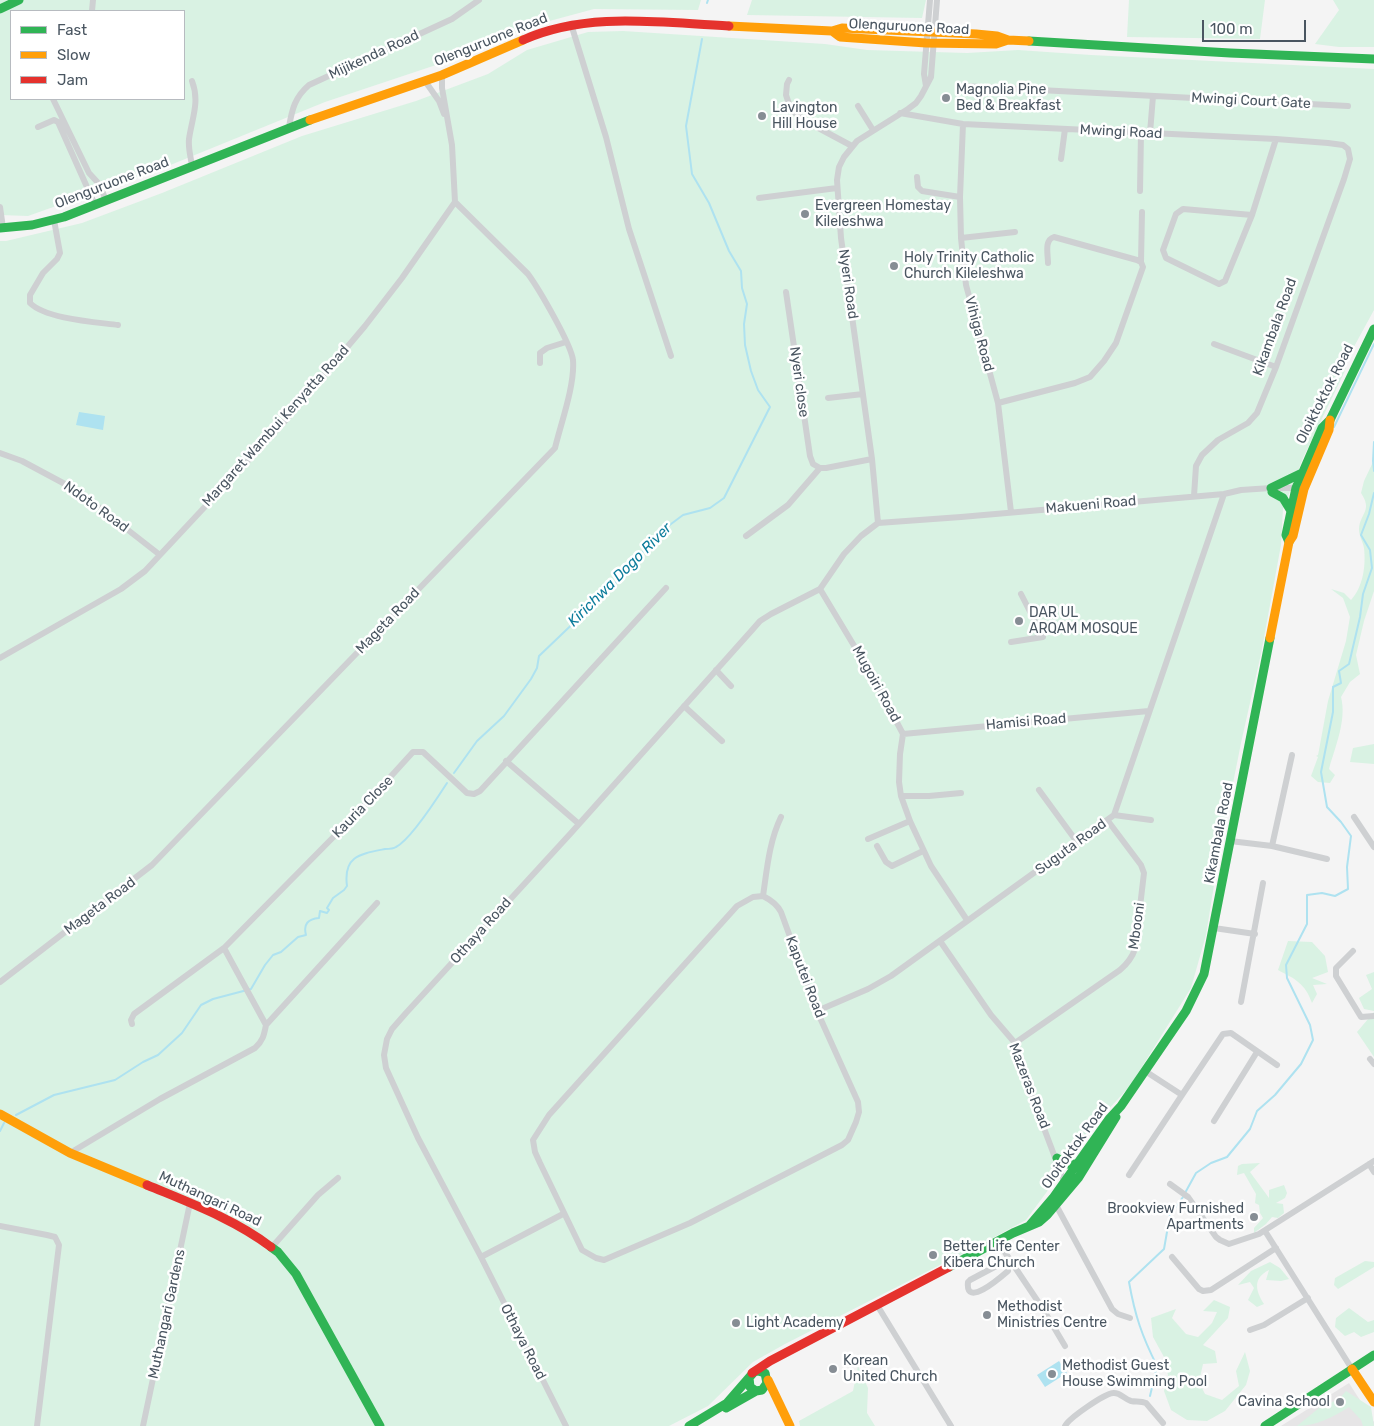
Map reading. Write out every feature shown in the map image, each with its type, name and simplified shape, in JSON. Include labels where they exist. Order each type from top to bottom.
[{"type":"street","points":[[0,9],[20,0]]},
{"type":"street","name":"Mijikenda Road","points":[[289,127],[296,100],[301,92],[310,86],[452,19],[480,0]]},
{"type":"street","name":"Nyeri Road","points":[[930,0],[931,32]]},
{"type":"street","name":"Nyeri Road","points":[[878,522],[872,459],[841,238],[838,188],[839,167],[852,146],[873,130],[916,103],[926,86],[931,77],[930,43],[937,0]]},
{"type":"street","name":"Olenguruone Road","points":[[2,228],[54,220],[106,202],[289,127],[442,75],[538,33],[571,24],[606,21],[832,31],[840,37],[930,43],[996,44],[1008,40],[1374,60]]},
{"type":"street","points":[[571,24],[606,137],[629,229],[671,356]]},
{"type":"street","points":[[832,31],[842,28],[931,32],[997,36],[1008,40]]},
{"type":"street","points":[[442,75],[442,88],[453,162],[455,202]]},
{"type":"street","points":[[789,80],[786,84],[786,95],[791,110],[809,123],[852,146]]},
{"type":"street","points":[[192,81],[197,93],[189,140],[192,167]]},
{"type":"street","points":[[425,81],[440,101],[448,124]]},
{"type":"street","name":"Mwingi Court Gate","points":[[962,86],[1348,106]]},
{"type":"street","points":[[1150,133],[1153,96]]},
{"type":"street","points":[[53,100],[89,173],[100,184],[106,202]]},
{"type":"street","points":[[858,106],[873,130]]},
{"type":"street","name":"Mwingi Road","points":[[900,113],[963,124],[1276,139],[1343,146]]},
{"type":"street","points":[[38,127],[54,120],[58,122],[95,205]]},
{"type":"street","name":"Vihiga Road","points":[[963,124],[960,197],[961,238],[970,302],[998,403],[1011,512]]},
{"type":"street","points":[[1061,159],[1066,129]]},
{"type":"street","points":[[1140,191],[1141,133]]},
{"type":"street","points":[[1252,215],[1179,210],[1163,250],[1164,255],[1166,258],[1205,278],[1219,284],[1222,283],[1230,271],[1252,215],[1276,139]]},
{"type":"street","name":"Kikambala Road","points":[[1194,496],[1198,460],[1209,447],[1253,419],[1257,413],[1276,367],[1347,169],[1350,155],[1348,149],[1343,146]]},
{"type":"street","points":[[917,177],[918,187],[922,191],[960,197]]},
{"type":"street","points":[[759,198],[838,188]]},
{"type":"street","name":"Mageta Road","points":[[0,982],[158,860],[555,448],[572,375],[572,355],[537,287],[528,274],[455,202]]},
{"type":"street","name":"Margaret Wambui Kenyatta Road","points":[[0,658],[121,589],[145,571],[284,422],[365,326],[402,278],[455,202]]},
{"type":"street","points":[[0,207],[2,228]]},
{"type":"street","points":[[998,403],[1075,383],[1090,376],[1104,361],[1116,343],[1143,271],[1141,262],[1142,212]]},
{"type":"street","points":[[54,220],[60,253],[57,259],[43,273],[30,295],[30,303],[38,309],[64,318],[118,325]]},
{"type":"street","points":[[961,238],[1015,232]]},
{"type":"street","points":[[1048,263],[1048,241],[1054,237],[1141,262]]},
{"type":"street","name":"Nyeri close","points":[[786,292],[810,456],[813,464],[820,468]]},
{"type":"street","name":"Oloiktoktok Road","points":[[1299,491],[1302,473],[1322,428],[1330,420],[1374,328]]},
{"type":"street","points":[[540,363],[540,353],[544,349],[566,342]]},
{"type":"street","points":[[1214,344],[1276,367]]},
{"type":"street","points":[[828,398],[863,394]]},
{"type":"street","points":[[1289,542],[1286,535],[1291,511],[1329,430],[1330,420]]},
{"type":"street","name":"Ndoto Road","points":[[0,453],[22,461],[78,491],[160,555]]},
{"type":"street","points":[[746,536],[788,505],[820,468],[872,459]]},
{"type":"street","points":[[1291,511],[1283,498],[1271,490],[1302,473]]},
{"type":"street","name":"Makueni Road","points":[[878,522],[961,517],[1236,492],[1240,494],[1271,490],[1299,491]]},
{"type":"street","points":[[1289,542],[1293,536],[1299,491]]},
{"type":"street","name":"Suguta Road","points":[[817,1011],[868,989],[891,976],[1114,815],[1224,494]]},
{"type":"street","name":"Othaya Road","points":[[566,1426],[414,1129],[386,1068],[384,1050],[392,1029],[406,1013],[760,622],[820,589],[844,554],[878,522]]},
{"type":"street","name":"Kikambala Road","points":[[1121,1106],[1186,1011],[1204,974],[1289,542]]},
{"type":"street","name":"Kauria Close","points":[[132,1024],[131,1020],[134,1014],[224,948],[364,808],[413,752],[422,752],[467,793],[471,794],[480,791],[666,588]]},
{"type":"street","name":"Mugoiri Road","points":[[820,589],[874,679],[903,734],[899,764],[901,796],[910,821],[931,866],[968,920]]},
{"type":"street","points":[[1011,642],[1043,637],[1021,594]]},
{"type":"street","points":[[716,670],[731,686]]},
{"type":"street","points":[[684,706],[722,741]]},
{"type":"street","name":"Hamisi Road","points":[[903,734],[1149,711]]},
{"type":"street","points":[[1272,846],[1292,755]]},
{"type":"street","points":[[506,761],[579,824]]},
{"type":"street","points":[[1039,790],[1077,842]]},
{"type":"street","points":[[901,796],[961,793]]},
{"type":"street","points":[[1114,815],[1151,820]]},
{"type":"street","points":[[763,896],[769,853],[781,817]]},
{"type":"street","points":[[1354,817],[1374,847]]},
{"type":"street","points":[[868,839],[910,821]]},
{"type":"street","name":"Mbooni","points":[[1015,1043],[1120,970],[1128,963],[1136,949],[1144,873],[1141,865],[1108,821]]},
{"type":"street","points":[[1230,841],[1272,846],[1327,859]]},
{"type":"street","points":[[878,846],[886,862],[892,866],[923,851]]},
{"type":"street","points":[[1242,1002],[1263,883]]},
{"type":"street","name":"Kaputei Road","points":[[763,896],[778,906],[781,912],[817,1011],[858,1102],[859,1112],[848,1140],[690,1223],[604,1260],[596,1258],[582,1250],[563,1214],[535,1152],[533,1140],[549,1115],[737,906],[752,897],[763,896]]},
{"type":"street","points":[[70,1153],[160,1099],[255,1048],[264,1038],[266,1025],[377,903]]},
{"type":"street","points":[[1214,928],[1255,934]]},
{"type":"street","name":"Mazeras Road","points":[[940,941],[991,1015],[1015,1043],[1022,1070],[1056,1158],[1067,1180]]},
{"type":"street","points":[[224,948],[266,1025]]},
{"type":"street","points":[[1352,950],[1336,968],[1336,976],[1361,1016],[1374,1016]]},
{"type":"street","points":[[1129,1175],[1224,1034],[1231,1033],[1277,1065]]},
{"type":"street","points":[[1214,1121],[1256,1052]]},
{"type":"street","points":[[1146,1071],[1182,1095]]},
{"type":"street","name":"Oloitoktok Road","points":[[790,1351],[1043,1218],[1056,1205],[1067,1180],[1088,1162],[1114,1123],[1121,1106]]},
{"type":"street","name":"Oloitoktok Road","points":[[1030,1225],[1067,1180],[1109,1119],[1121,1106]]},
{"type":"street","name":"Muthangari Road","points":[[0,1114],[70,1153],[190,1203],[253,1233],[272,1247],[296,1274],[380,1426]]},
{"type":"street","points":[[1056,1158],[1067,1164],[1077,1164]]},
{"type":"street","points":[[1067,1180],[1088,1162]]},
{"type":"street","points":[[1170,1184],[1188,1198],[1216,1236],[1225,1243],[1234,1244],[1265,1231],[1372,1163],[1374,1172]]},
{"type":"street","points":[[272,1247],[312,1202],[338,1178]]},
{"type":"street","name":"Muthangari Gardens","points":[[144,1426],[190,1203]]},
{"type":"street","points":[[1056,1205],[1112,1308],[1118,1314],[1130,1318]]},
{"type":"street","points":[[481,1257],[563,1214]]},
{"type":"street","points":[[0,1226],[47,1234],[55,1238],[59,1245],[37,1426]]},
{"type":"street","points":[[1265,1231],[1374,1402]]},
{"type":"street","points":[[998,1242],[1044,1309],[1065,1346]]},
{"type":"street","points":[[1172,1257],[1199,1289],[1207,1291],[1212,1290],[1276,1248]]},
{"type":"street","points":[[1002,1263],[970,1280],[968,1282],[968,1289],[974,1294],[979,1292],[1008,1272]]},
{"type":"street","points":[[1250,1330],[1269,1322],[1308,1298]]},
{"type":"street","points":[[877,1305],[951,1426]]},
{"type":"street","points":[[716,1412],[737,1393],[750,1375],[770,1361],[790,1351]]},
{"type":"street","points":[[689,1426],[767,1386],[774,1363],[790,1351]]},
{"type":"street","points":[[1265,1426],[1374,1355]]},
{"type":"street","points":[[750,1375],[762,1372],[768,1380],[788,1423]]},
{"type":"street","points":[[750,1375],[749,1384],[775,1401],[788,1423]]},
{"type":"street","points":[[1065,1426],[1076,1415],[1114,1393],[1133,1401],[1146,1403],[1163,1423]]},
{"type":"shaded area","name":"Cavina School","points":[[1349,1383],[1374,1422],[1374,1426],[1281,1426]]},
{"type":"green space","points":[[0,0],[701,0],[698,10],[594,9],[531,26],[460,57],[325,102],[163,168],[28,216],[0,215]]},
{"type":"green space","points":[[752,0],[926,0],[922,18],[747,15]]},
{"type":"green space","points":[[1129,0],[1265,0],[1260,39],[1127,37]]},
{"type":"green space","points":[[1333,0],[1374,0],[1374,47],[1339,47],[1315,44],[1339,10]]},
{"type":"green space","points":[[623,31],[825,44],[867,50],[967,53],[1018,50],[1374,69],[1374,310],[1350,354],[1344,373],[1303,458],[1283,509],[1281,545],[1261,654],[1219,854],[1206,935],[1191,988],[1130,1086],[1105,1113],[1026,1220],[753,1362],[708,1406],[669,1426],[0,1426],[0,241],[82,223],[162,193],[302,136],[416,101],[488,74],[527,50],[588,32]]},
{"type":"green space","points":[[1374,460],[1374,591],[1364,621],[1356,655],[1360,674],[1350,682],[1341,697],[1341,724],[1329,769],[1335,775],[1330,783],[1318,782],[1311,776],[1318,757],[1316,756],[1318,755],[1328,701],[1346,641],[1350,617],[1343,598],[1331,589],[1344,593],[1351,600],[1361,583],[1365,555],[1359,529],[1366,504],[1361,493],[1364,481]]},
{"type":"green space","points":[[1374,744],[1374,764],[1350,762],[1353,748]]},
{"type":"green space","points":[[1288,941],[1312,942],[1325,956],[1328,972],[1312,978],[1327,984],[1313,985],[1317,994],[1312,1003],[1303,986],[1278,970]]},
{"type":"green space","points":[[1374,972],[1374,1011],[1364,1009],[1359,998],[1372,989],[1366,975]]},
{"type":"green space","points":[[1374,1012],[1374,1057],[1357,1032]]},
{"type":"green space","points":[[1260,1163],[1250,1172],[1269,1198],[1269,1190],[1284,1185],[1287,1193],[1285,1198],[1276,1203],[1283,1204],[1284,1213],[1278,1218],[1272,1217],[1254,1233],[1254,1228],[1263,1218],[1259,1205],[1255,1203],[1256,1194],[1244,1173],[1237,1175],[1238,1166]]},
{"type":"green space","points":[[1365,1261],[1374,1262],[1374,1267],[1338,1289],[1334,1285],[1335,1278]]},
{"type":"green space","points":[[1270,1262],[1280,1268],[1289,1279],[1281,1281],[1266,1280],[1269,1270],[1264,1273],[1258,1281],[1257,1289],[1264,1304],[1257,1307],[1248,1300],[1254,1288],[1250,1282],[1238,1285],[1251,1271]]},
{"type":"green space","points":[[1214,1300],[1230,1307],[1228,1318],[1203,1345],[1215,1351],[1217,1363],[1203,1364],[1199,1382],[1205,1394],[1222,1400],[1239,1386],[1236,1371],[1245,1352],[1250,1371],[1246,1385],[1225,1411],[1207,1421],[1187,1420],[1171,1410],[1164,1391],[1168,1375],[1164,1357],[1153,1337],[1151,1318],[1176,1309],[1172,1318],[1186,1334],[1198,1337],[1212,1323],[1217,1312],[1203,1311]]},
{"type":"green space","points":[[1349,1308],[1368,1322],[1374,1320],[1374,1332],[1361,1337],[1354,1332],[1345,1336],[1335,1327],[1336,1318]]},
{"type":"green space","points":[[858,1366],[868,1388],[867,1413],[875,1426],[800,1426],[799,1421],[853,1391]]},
{"type":"green space","points":[[1346,1391],[1371,1407],[1374,1426],[1363,1426],[1361,1420],[1349,1407],[1324,1420],[1304,1426],[1297,1426],[1319,1408],[1339,1399]]},
{"type":"water","points":[[79,412],[105,416],[103,430],[76,425]]},
{"type":"water","name":"Methodist Guest House Swimming Pool","points":[[1059,1361],[1067,1373],[1045,1387],[1037,1375]]},
{"type":"waterway","name":"Kirichwa Dogo River","points":[[454,773],[477,741],[504,716],[531,679],[537,668],[539,656],[629,570],[655,536],[683,515],[710,508],[724,498],[770,407],[758,390],[745,345],[744,324],[747,304],[742,288],[741,271],[729,251],[709,203],[692,174],[686,126],[702,39]]},
{"type":"waterway","points":[[1334,427],[1374,344]]},
{"type":"waterway","points":[[1374,442],[1374,471]]},
{"type":"waterway","points":[[1185,1193],[1196,1173],[1211,1163],[1227,1157],[1250,1129],[1257,1111],[1275,1095],[1301,1064],[1313,1040],[1310,1025],[1287,978],[1286,965],[1307,924],[1307,895],[1322,893],[1335,896],[1348,889],[1347,867],[1351,836],[1327,807],[1321,772],[1333,712],[1333,687],[1341,683],[1339,671],[1349,664],[1360,617],[1363,594],[1372,568],[1370,550],[1361,535],[1374,493]]},
{"type":"waterway","name":"Kirichwa Dogo River","points":[[16,1115],[54,1095],[115,1080],[158,1055],[182,1033],[201,1005],[213,999],[251,989],[273,955],[281,952],[298,937],[306,935],[305,928],[307,923],[319,918],[320,911],[327,913],[329,910],[327,908],[333,898],[347,886],[346,876],[351,862],[361,855],[393,848],[402,843],[423,818],[447,783]]},
{"type":"waterway","name":"Kirichwa Dogo River","points":[[0,1131],[4,1123]]},
{"type":"waterway","points":[[1150,1396],[1157,1366],[1140,1325],[1129,1282],[1164,1249],[1170,1215],[1183,1197]]},
{"type":"traffic: fast","points":[[0,9],[19,0]]},
{"type":"traffic: fast","points":[[1029,41],[1230,53],[1374,59]]},
{"type":"traffic: fast","points":[[0,228],[32,225],[64,217],[310,120]]},
{"type":"traffic: fast","points":[[1289,542],[1286,535],[1296,488],[1322,428],[1330,420],[1374,329]]},
{"type":"traffic: fast","points":[[1271,488],[1302,473]]},
{"type":"traffic: fast","points":[[1272,492],[1283,498],[1291,511]]},
{"type":"traffic: fast","points":[[1030,1225],[1053,1198],[1109,1119],[1121,1106],[1186,1011],[1204,974],[1270,638]]},
{"type":"traffic: fast","points":[[949,1267],[1013,1233],[1039,1222],[1047,1215],[1079,1177],[1116,1117]]},
{"type":"traffic: fast","points":[[1057,1158],[1067,1164],[1077,1164]]},
{"type":"traffic: fast","points":[[271,1247],[278,1252],[296,1274],[380,1426]]},
{"type":"traffic: fast","points":[[1265,1426],[1374,1355]]},
{"type":"traffic: fast","points":[[689,1426],[727,1403],[754,1372],[765,1373],[767,1383],[762,1390],[756,1391],[750,1387],[749,1378]]},
{"type":"traffic: fast","points":[[726,1408],[756,1391]]},
{"type":"traffic: slow","points":[[729,26],[832,31],[840,37],[926,43],[996,44],[1008,40],[1029,41]]},
{"type":"traffic: slow","points":[[832,31],[842,28],[976,34],[997,36],[1008,40]]},
{"type":"traffic: slow","points":[[310,120],[442,75],[523,40]]},
{"type":"traffic: slow","points":[[1270,638],[1289,542],[1293,536],[1304,489],[1329,430],[1330,420]]},
{"type":"traffic: slow","points":[[0,1114],[70,1153],[147,1185]]},
{"type":"traffic: slow","points":[[1352,1369],[1374,1402]]},
{"type":"traffic: slow","points":[[768,1380],[790,1426]]},
{"type":"traffic: jam","points":[[523,40],[573,25],[599,22],[651,21],[729,26]]},
{"type":"traffic: jam","points":[[147,1185],[227,1220],[271,1247]]},
{"type":"traffic: jam","points":[[752,1373],[770,1361],[949,1267]]},
{"type":"place","name":"Magnolia Pine Bed & Breakfast","points":[[946,98]]},
{"type":"place","name":"Lavington Hill House","points":[[762,116]]},
{"type":"place","name":"Evergreen Homestay Kileleshwa","points":[[805,214]]},
{"type":"place","name":"Holy Trinity Catholic Church Kileleshwa","points":[[894,266]]},
{"type":"place","name":"DAR UL ARQAM MOSQUE","points":[[1019,621]]},
{"type":"place","name":"Brookview Furnished Apartments","points":[[1254,1217]]},
{"type":"place","name":"Better Life Center Kibera Church","points":[[933,1255]]},
{"type":"place","name":"Methodist Ministries Centre","points":[[987,1315]]},
{"type":"place","name":"Light Academy","points":[[736,1323]]},
{"type":"place","name":"Korean United Church","points":[[833,1369]]},
{"type":"place","name":"Methodist Guest House Swimming Pool","points":[[1052,1374]]},
{"type":"place","name":"Cavina School","points":[[1340,1402]]}]
